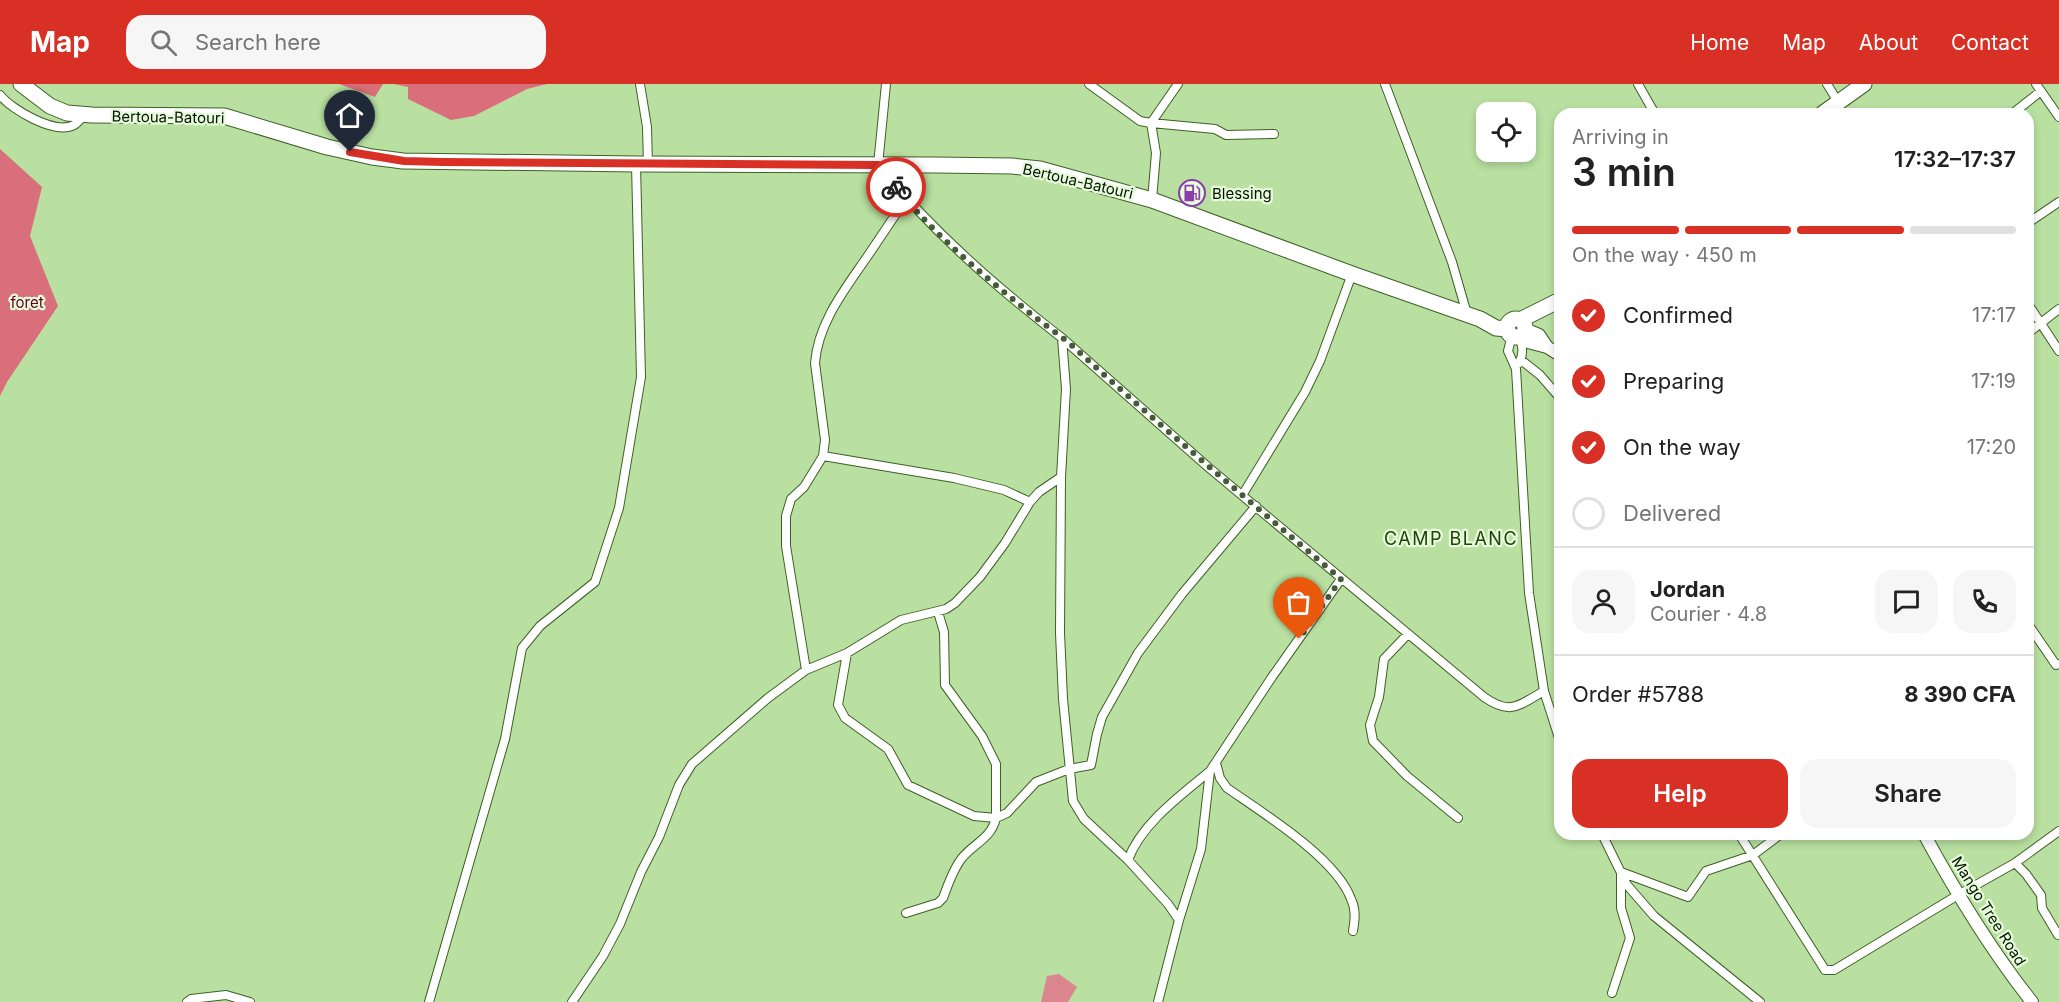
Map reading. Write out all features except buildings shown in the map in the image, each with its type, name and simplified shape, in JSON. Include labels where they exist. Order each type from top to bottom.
[{"type":"highway","name":"Bertoua-Batouri","points":[[21,84],[58,110],[85,114],[224,116],[327,147],[404,161],[1025,167],[1063,174],[1152,200],[1474,317],[1496,328],[1517,329]]},
{"type":"highway","points":[[1830,108],[1864,84]]},
{"type":"highway","points":[[1517,329],[1537,322],[1554,305]]},
{"type":"main road","points":[[1517,329],[1528,342],[1554,351]]},
{"type":"main road","name":"Mango Tree Road","points":[[1927,840],[1958,895],[2005,968],[2032,1002]]},
{"type":"street","points":[[429,1002],[504,739],[522,648],[540,626],[595,582],[619,508],[641,377],[642,164],[647,127],[640,84]]},
{"type":"street","points":[[886,84],[878,165],[906,199],[988,279],[1076,349],[1208,467],[1484,698],[1502,708],[1510,708],[1544,691]]},
{"type":"street","points":[[1089,84],[1140,121],[1215,129],[1226,135],[1274,134]]},
{"type":"street","points":[[1152,200],[1156,153],[1151,123],[1178,84]]},
{"type":"street","points":[[1385,84],[1474,317]]},
{"type":"street","points":[[1638,84],[1652,108]]},
{"type":"street","points":[[1827,84],[1838,102]]},
{"type":"street","points":[[2018,108],[2039,87],[2059,117]]},
{"type":"street","points":[[0,95],[35,120],[54,126],[68,127],[75,124],[85,114]]},
{"type":"street","points":[[806,670],[786,546],[786,516],[791,499],[804,487],[823,456],[825,440],[815,363],[816,351],[841,295],[906,199]]},
{"type":"street","points":[[2034,219],[2059,202]]},
{"type":"street","points":[[1243,494],[1305,392],[1320,361],[1352,274]]},
{"type":"street","points":[[2034,328],[2059,309]]},
{"type":"street","points":[[2034,313],[2059,351]]},
{"type":"street","points":[[1516,369],[1523,350],[1517,329]]},
{"type":"street","points":[[1517,329],[1508,351],[1516,369],[1529,593],[1544,691],[1554,722]]},
{"type":"street","points":[[1062,339],[1066,389],[1061,477],[1060,633],[1073,801],[1080,814],[1128,860],[1168,904],[1179,920]]},
{"type":"street","points":[[1521,360],[1540,375],[1554,391]]},
{"type":"street","points":[[823,456],[954,478],[1005,490],[1030,502]]},
{"type":"street","points":[[572,1002],[603,956],[620,924],[641,872],[659,837],[679,785],[692,764],[755,708],[806,670],[847,652],[901,621],[938,612],[955,603],[980,577],[1005,543],[1030,502],[1039,492],[1061,477]]},
{"type":"street","points":[[847,652],[838,705],[845,718],[888,749],[908,785],[974,816],[996,818],[1008,813],[1036,783],[1069,769],[1091,765],[1102,717],[1138,653],[1182,594],[1256,506]]},
{"type":"street","points":[[1128,860],[1132,847],[1149,826],[1210,771],[1341,579]]},
{"type":"street","points":[[906,913],[938,903],[943,898],[962,858],[987,837],[996,818],[996,764],[982,736],[945,685],[944,632],[938,612]]},
{"type":"street","points":[[2034,633],[2056,665],[2059,664]]},
{"type":"street","points":[[1407,635],[1384,659],[1379,697],[1370,725],[1370,734],[1373,741],[1407,776],[1458,818]]},
{"type":"street","points":[[1216,763],[1220,778],[1227,788],[1321,858],[1338,876],[1353,901],[1355,915],[1353,930]]},
{"type":"street","points":[[1158,1002],[1179,920],[1201,849],[1210,771]]},
{"type":"street","points":[[1743,840],[1807,944],[1825,970],[1829,971],[2015,863],[2059,831]]},
{"type":"street","points":[[1605,840],[1627,885],[1654,916],[1758,1002]]},
{"type":"street","points":[[1621,872],[1688,897],[1706,871],[1753,855],[1773,840]]},
{"type":"street","points":[[2015,863],[2041,895],[2042,908],[2058,935]]},
{"type":"street","points":[[1611,993],[1630,938],[1621,908],[1621,872]]},
{"type":"street","points":[[187,1002],[191,999],[226,995],[250,1002]]},
{"type":"shaded area","points":[[1059,974],[1077,987],[1068,1002],[1041,1002],[1047,976]]},
{"type":"green space","points":[[339,84],[383,84],[375,97]]},
{"type":"green space","points":[[394,84],[547,84],[527,89],[474,116],[451,120],[408,99],[408,87]]},
{"type":"green space","name":"foret","points":[[0,149],[42,187],[30,236],[58,306],[0,396]]},
{"type":"way so far","points":[[896,187],[937,231],[988,279],[1076,349],[1208,467],[1243,494],[1341,579],[1299,639]]},
{"type":"place","name":"Blessing","points":[[1192,193]]},
{"type":"district","name":"CAMP BLANC","points":[[1451,538]]},
{"type":"route","points":[[350,152],[404,161],[504,164],[878,165],[896,187]]}]
